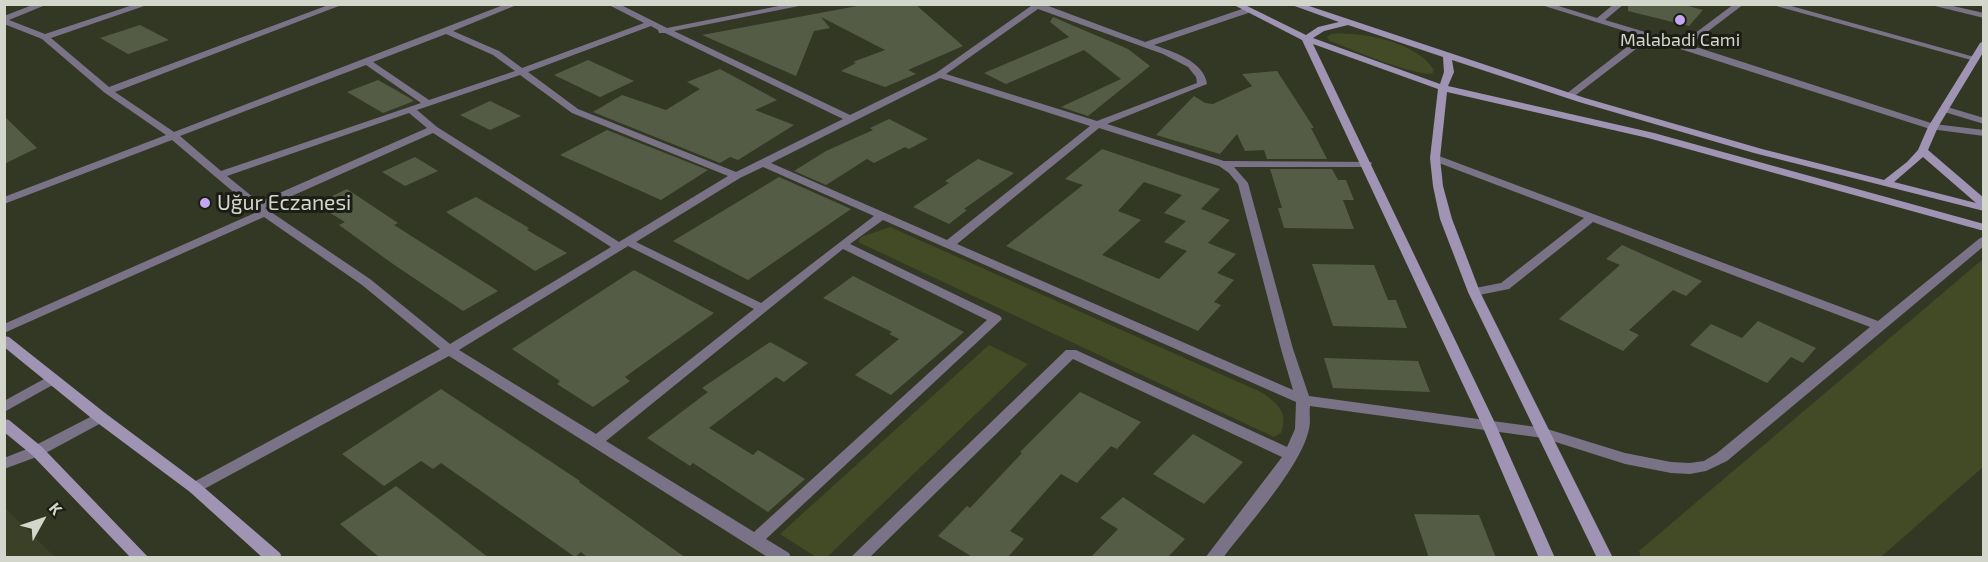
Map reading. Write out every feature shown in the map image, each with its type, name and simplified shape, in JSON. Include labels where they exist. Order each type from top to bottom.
[{"type":"main road","points":[[1236,4],[1306,38],[1376,65],[1443,87],[1650,135],[1983,228]]},
{"type":"main road","points":[[1293,4],[1569,96],[1758,151],[1885,184],[1983,206]]},
{"type":"main road","points":[[1306,38],[1321,29],[1346,22]]},
{"type":"main road","points":[[1306,38],[1488,423],[1547,558]]},
{"type":"main road","points":[[1885,184],[1911,164],[1923,151],[1933,128],[1980,50]]},
{"type":"main road","points":[[1447,56],[1449,72],[1443,87],[1435,158],[1438,186],[1446,219],[1474,292],[1605,558]]},
{"type":"main road","points":[[1923,151],[1983,206]]},
{"type":"main road","points":[[4,340],[100,417],[195,488],[274,558]]},
{"type":"main road","points":[[4,424],[37,451],[141,558]]},
{"type":"street","points":[[26,4],[41,5]]},
{"type":"street","points":[[45,37],[146,4]]},
{"type":"street","points":[[108,91],[340,4]]},
{"type":"street","points":[[4,201],[515,4]]},
{"type":"street","points":[[662,31],[805,4]]},
{"type":"street","points":[[1542,4],[1683,46],[1933,128],[1983,133]]},
{"type":"street","points":[[1598,21],[1620,4]]},
{"type":"street","points":[[1683,46],[1740,4]]},
{"type":"street","points":[[1773,4],[1980,50]]},
{"type":"street","points":[[1931,4],[1983,16]]},
{"type":"street","points":[[4,20],[41,5]]},
{"type":"street","points":[[195,488],[449,350],[622,243],[761,162],[939,75],[1036,5],[1147,44],[1191,66],[1201,76],[1202,84],[1097,125],[949,244]]},
{"type":"street","points":[[619,6],[662,31],[850,119]]},
{"type":"street","points":[[1147,44],[1248,10]]},
{"type":"street","points":[[4,20],[45,37],[108,91],[175,137],[262,210],[366,282],[449,350],[783,558]]},
{"type":"street","points":[[219,175],[523,71],[649,24]]},
{"type":"street","points":[[447,31],[496,53],[575,111],[736,176]]},
{"type":"street","points":[[1569,96],[1647,36]]},
{"type":"street","points":[[368,62],[427,103]]},
{"type":"street","points":[[939,75],[1223,164],[1367,164]]},
{"type":"street","points":[[410,109],[434,129],[622,243],[762,308]]},
{"type":"street","points":[[1944,109],[1983,121]]},
{"type":"street","points":[[4,328],[434,129]]},
{"type":"street","points":[[1435,158],[1590,219],[1879,326]]},
{"type":"street","points":[[761,162],[1303,400],[1488,423],[1544,433],[1578,445],[1659,465],[1689,469],[1707,466],[1722,457],[1983,240]]},
{"type":"street","points":[[1213,558],[1291,455],[1302,429],[1303,400],[1287,350],[1243,183],[1233,171],[1223,164]]},
{"type":"street","points":[[597,441],[882,214]]},
{"type":"street","points":[[1474,292],[1505,286],[1590,219]]},
{"type":"street","points":[[755,540],[996,319],[842,244]]},
{"type":"street","points":[[858,558],[1071,353],[1291,455]]},
{"type":"street","points":[[4,407],[53,379]]},
{"type":"street","points":[[4,464],[37,451],[100,417]]},
{"type":"shaded area","points":[[1331,34],[1357,34],[1387,40],[1415,52],[1434,70],[1432,74],[1422,73],[1381,61],[1330,41],[1327,37]]},
{"type":"shaded area","points":[[890,227],[1263,393],[1281,410],[1283,426],[1281,433],[1274,437],[858,242],[861,237]]},
{"type":"shaded area","points":[[1983,259],[1983,467],[1881,557],[1641,557],[1639,551]]},
{"type":"shaded area","points":[[989,345],[1028,364],[827,557],[816,557],[780,534]]},
{"type":"shaded area","points":[[5,508],[55,557],[5,557]]},
{"type":"building","points":[[868,4],[915,4],[963,46],[908,70],[916,74],[885,87],[841,71],[856,63],[853,62],[885,50],[821,17],[830,28],[814,31],[796,76],[702,35]]},
{"type":"building","name":"Malabadi Cami","points":[[1628,4],[1681,4],[1703,10],[1689,26],[1628,11]]},
{"type":"building","points":[[1053,17],[1128,49],[1150,66],[1088,116],[1061,107],[1121,79],[1084,50],[1006,84],[984,73],[1069,37],[1050,22]]},
{"type":"building","points":[[140,25],[169,40],[128,54],[100,38]]},
{"type":"building","points":[[588,60],[634,81],[600,97],[554,75]]},
{"type":"building","points":[[720,69],[777,100],[755,110],[794,125],[738,160],[730,157],[720,163],[593,112],[622,95],[666,110],[700,89],[687,82]]},
{"type":"building","points":[[1277,71],[1314,128],[1311,128],[1327,159],[1267,159],[1264,150],[1245,151],[1237,134],[1220,154],[1156,135],[1194,96],[1205,103],[1213,104],[1252,86],[1242,74]]},
{"type":"building","points":[[378,80],[414,101],[383,113],[347,92]]},
{"type":"building","points":[[490,101],[521,116],[490,130],[460,115]]},
{"type":"building","points":[[4,116],[37,148],[4,164]]},
{"type":"building","points":[[889,119],[928,139],[909,149],[905,147],[874,163],[867,159],[826,185],[794,171],[826,151],[873,130],[870,128]]},
{"type":"building","points":[[607,130],[708,170],[661,200],[560,155]]},
{"type":"building","points":[[1102,149],[1220,189],[1201,209],[1230,220],[1208,243],[1236,254],[1217,273],[1234,280],[1214,302],[1221,305],[1198,331],[1006,246],[1083,185],[1065,179]],"holes":[[[1144,182],[1182,195],[1164,213],[1186,221],[1164,242],[1187,251],[1159,279],[1102,255],[1141,220],[1118,211]]]},
{"type":"building","points":[[415,157],[438,171],[405,186],[382,172]]},
{"type":"building","points":[[978,159],[1014,173],[964,209],[967,210],[949,224],[913,207],[949,183],[945,181]]},
{"type":"building","points":[[1270,169],[1332,169],[1338,180],[1346,180],[1354,200],[1343,200],[1354,229],[1284,228],[1278,208],[1282,208]]},
{"type":"building","points":[[779,177],[851,209],[748,280],[673,241]]},
{"type":"building","points":[[347,189],[398,223],[394,225],[498,291],[463,311],[393,264],[339,225],[345,222],[315,204]]},
{"type":"building","points":[[476,197],[567,253],[535,271],[446,212]]},
{"type":"building","points":[[1622,245],[1702,281],[1686,296],[1673,290],[1629,330],[1639,335],[1623,351],[1559,319],[1620,265],[1606,259]]},
{"type":"building","points":[[1312,264],[1374,265],[1388,300],[1396,300],[1407,328],[1333,326]]},
{"type":"building","points":[[634,270],[714,313],[625,377],[630,381],[593,407],[557,384],[560,381],[512,349]]},
{"type":"building","points":[[853,276],[964,332],[891,395],[855,375],[899,339],[889,334],[892,332],[823,298]]},
{"type":"building","points":[[1758,321],[1816,348],[1803,363],[1791,357],[1767,383],[1690,345],[1711,324],[1742,338]]},
{"type":"building","points":[[770,342],[808,363],[784,382],[776,377],[709,428],[753,455],[758,450],[805,479],[768,512],[693,463],[690,466],[647,438],[708,392],[702,388]]},
{"type":"building","points":[[1324,358],[1418,361],[1430,392],[1333,388]]},
{"type":"building","points":[[441,389],[580,481],[686,558],[588,558],[581,552],[575,557],[441,463],[433,469],[421,461],[384,486],[342,454]]},
{"type":"building","points":[[1080,392],[1141,422],[1117,449],[1111,446],[1077,483],[1061,474],[1010,531],[1024,539],[1007,558],[974,558],[938,536],[967,506],[970,508],[1022,453],[1020,452]]},
{"type":"building","points":[[1193,434],[1243,462],[1204,504],[1153,474]]},
{"type":"building","points":[[396,486],[489,558],[380,558],[340,524]]},
{"type":"building","points":[[1123,497],[1185,539],[1167,558],[1090,558],[1118,529],[1100,518]]},
{"type":"building","points":[[1414,514],[1479,515],[1496,558],[1429,558]]},
{"type":"place","name":"Malabadi Cami","points":[[1680,20]]},
{"type":"place","name":"Uğur Eczanesi","points":[[205,203]]}]
